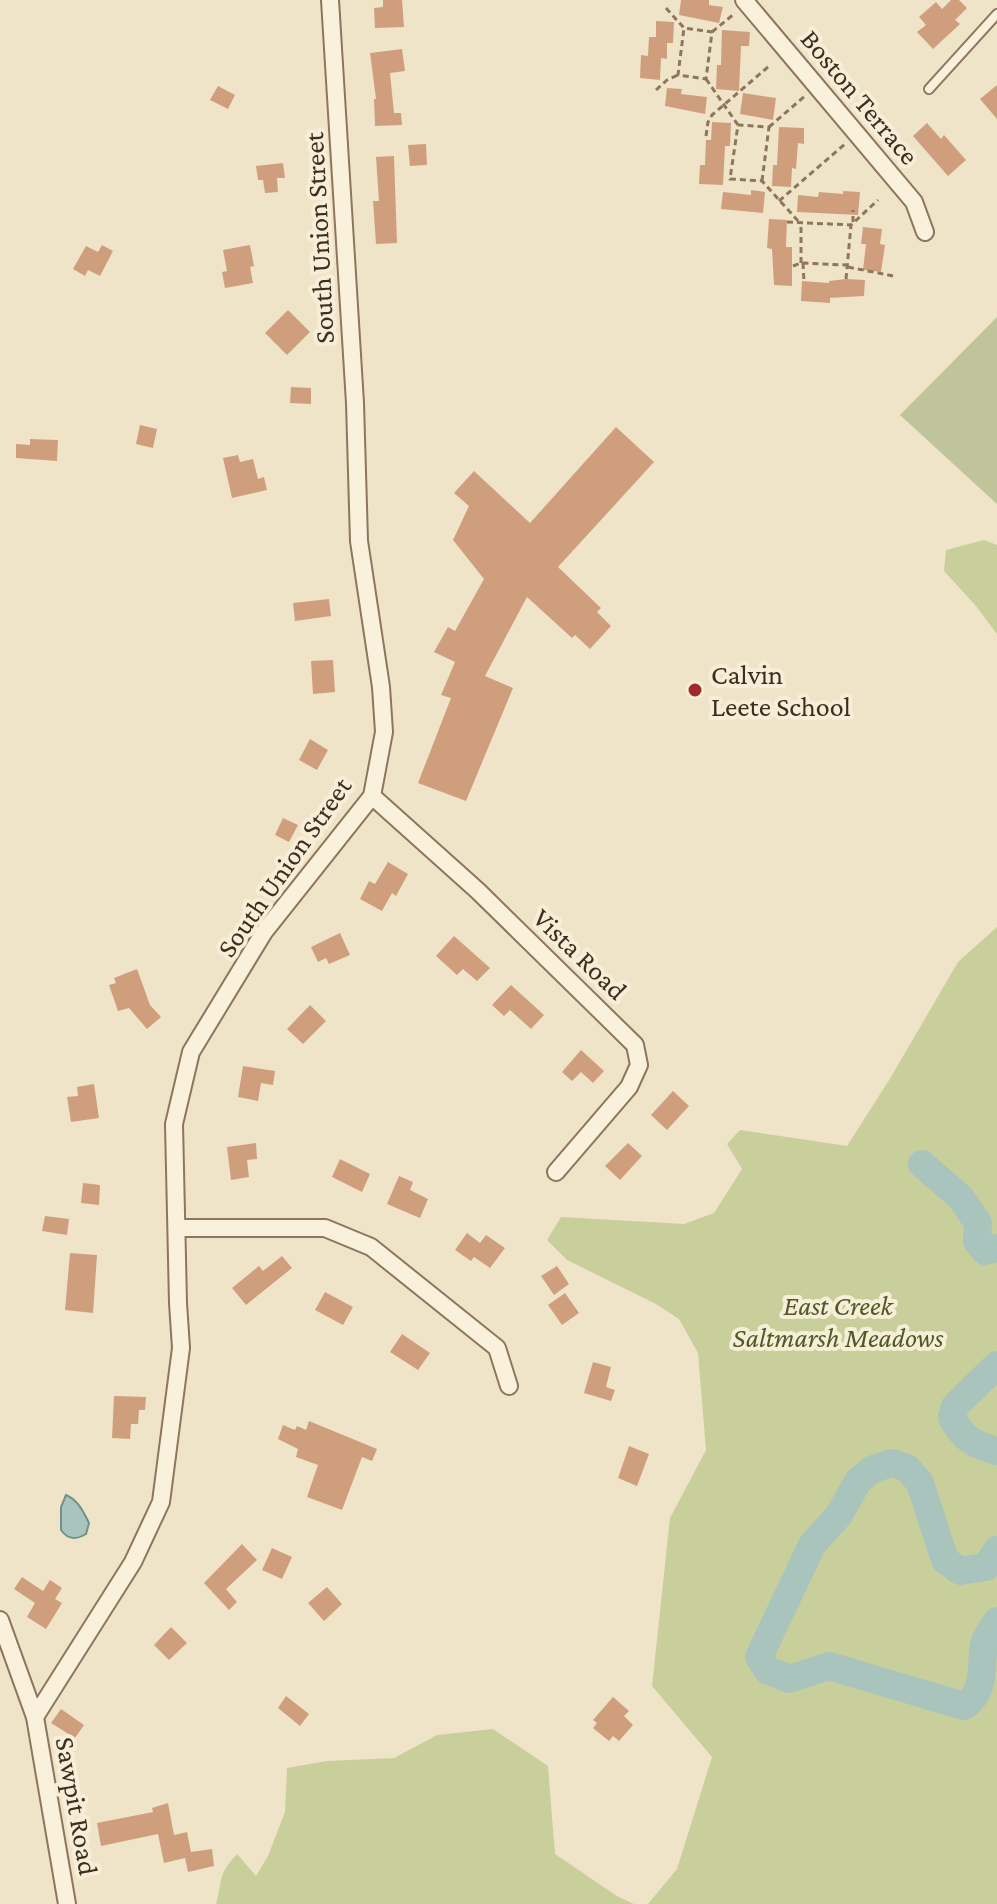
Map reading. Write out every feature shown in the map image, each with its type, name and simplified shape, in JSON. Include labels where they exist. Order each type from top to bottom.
[{"type":"street","name":"South Union Street","points":[[35,1717],[133,1562],[161,1502],[181,1348],[174,1124],[191,1052],[264,932],[372,796],[384,732],[381,687],[359,541],[355,403],[330,0]]},
{"type":"street","name":"Boston Terrace","points":[[741,5],[817,86],[914,202],[925,232]]},
{"type":"street","name":"Vista Road","points":[[372,796],[489,902],[635,1045],[639,1065],[629,1087],[556,1172]]},
{"type":"street","points":[[177,1228],[325,1228],[371,1247],[497,1348],[509,1386]]},
{"type":"street","name":"Sawpit Road","points":[[0,1620],[35,1717],[67,1904]]},
{"type":"lane","points":[[929,89],[997,14]]},
{"type":"path","points":[[741,5],[712,32],[706,79],[738,125],[730,179],[762,181],[800,222],[804,282]]},
{"type":"path","points":[[666,8],[684,28],[712,32]]},
{"type":"path","points":[[678,75],[684,28]]},
{"type":"path","points":[[706,136],[710,118],[768,67]]},
{"type":"path","points":[[656,90],[678,75],[706,79]]},
{"type":"path","points":[[660,78],[667,80]]},
{"type":"path","points":[[762,181],[769,127],[817,86]]},
{"type":"path","points":[[738,125],[769,127]]},
{"type":"path","points":[[779,201],[856,133]]},
{"type":"path","points":[[787,222],[852,224],[878,200]]},
{"type":"path","points":[[846,279],[853,210]]},
{"type":"path","points":[[793,266],[802,263],[847,266],[893,276]]},
{"type":"green space","points":[[997,317],[997,504],[900,415]]},
{"type":"green space","points":[[984,540],[997,545],[997,634],[944,571],[946,550]]},
{"type":"green space","name":"East Creek Saltmarsh Meadows","points":[[997,927],[997,1904],[648,1904],[677,1869],[712,1757],[652,1686],[670,1518],[706,1450],[698,1353],[679,1319],[656,1304],[567,1260],[547,1240],[561,1217],[684,1224],[714,1213],[742,1169],[727,1144],[740,1130],[847,1146],[958,962]]},
{"type":"green space","points":[[493,1729],[548,1766],[555,1854],[634,1904],[216,1904],[223,1873],[237,1854],[256,1876],[268,1856],[285,1812],[287,1768],[327,1761],[394,1758],[437,1735]]},
{"type":"water","points":[[66,1495],[77,1503],[89,1523],[86,1534],[79,1537],[69,1537],[61,1530],[61,1507]]},
{"type":"building","points":[[383,0],[402,0],[404,27],[375,28],[374,8],[383,7]]},
{"type":"building","points":[[681,0],[709,0],[709,5],[723,7],[719,23],[679,15]]},
{"type":"building","points":[[951,0],[959,0],[967,8],[955,20],[960,24],[933,49],[917,32],[926,25],[919,17],[936,2],[942,9]]},
{"type":"building","points":[[656,21],[674,22],[673,43],[667,43],[667,59],[661,58],[660,80],[640,78],[641,55],[648,56],[649,37],[656,37]]},
{"type":"building","points":[[722,30],[750,32],[749,46],[741,46],[739,91],[716,89],[717,65],[721,65]]},
{"type":"building","points":[[402,49],[405,71],[390,73],[394,113],[401,113],[402,125],[375,126],[376,99],[370,53]]},
{"type":"building","points":[[997,85],[997,119],[980,99]]},
{"type":"building","points":[[218,86],[235,95],[228,109],[210,100]]},
{"type":"building","points":[[667,88],[682,89],[681,94],[707,97],[705,114],[665,106]]},
{"type":"building","points":[[743,93],[776,98],[773,120],[740,114]]},
{"type":"building","points":[[712,122],[731,123],[730,146],[725,146],[723,185],[699,184],[700,165],[705,165],[706,140],[711,140]]},
{"type":"building","points":[[927,123],[941,139],[944,135],[966,160],[948,176],[913,136]]},
{"type":"building","points":[[779,127],[804,128],[804,144],[798,143],[791,187],[772,186],[773,165],[777,165]]},
{"type":"building","points":[[426,144],[427,165],[410,166],[408,145]]},
{"type":"building","points":[[394,156],[397,243],[376,244],[373,201],[379,201],[376,157]]},
{"type":"building","points":[[283,163],[285,178],[277,178],[278,192],[265,193],[263,180],[258,180],[256,166]]},
{"type":"building","points":[[751,190],[765,192],[763,213],[721,209],[723,192],[751,195]]},
{"type":"building","points":[[843,191],[860,192],[858,215],[797,212],[798,195],[818,197],[819,192],[843,194]]},
{"type":"building","points":[[769,219],[787,220],[786,247],[792,247],[792,286],[774,285],[772,249],[767,248]]},
{"type":"building","points":[[863,227],[882,229],[880,244],[885,245],[881,272],[863,270],[866,244],[861,244]]},
{"type":"building","points":[[102,245],[113,251],[100,276],[88,270],[85,276],[73,269],[86,246],[98,252]]},
{"type":"building","points":[[250,245],[253,283],[225,288],[222,272],[227,271],[223,250]]},
{"type":"building","points":[[846,279],[865,280],[864,296],[830,298],[830,303],[801,301],[802,281],[829,283]]},
{"type":"building","points":[[288,310],[310,332],[287,355],[265,333]]},
{"type":"building","points":[[291,387],[311,388],[311,404],[290,403]]},
{"type":"building","points":[[140,425],[157,429],[153,448],[136,444]]},
{"type":"building","points":[[616,427],[654,462],[558,567],[601,608],[597,612],[611,626],[590,649],[575,635],[572,638],[527,597],[485,676],[513,688],[466,801],[418,783],[451,698],[441,695],[455,662],[434,652],[448,627],[455,631],[484,579],[453,540],[469,506],[454,493],[474,471],[530,523]]},
{"type":"building","points":[[30,439],[58,440],[57,461],[16,458],[16,444],[30,445]]},
{"type":"building","points":[[238,455],[240,462],[253,459],[258,479],[264,477],[267,490],[232,498],[223,458]]},
{"type":"building","points":[[329,599],[331,616],[295,621],[293,603]]},
{"type":"building","points":[[333,660],[335,692],[313,694],[311,661]]},
{"type":"building","points":[[310,739],[328,750],[317,770],[299,760]]},
{"type":"building","points":[[283,818],[298,825],[289,842],[275,835]]},
{"type":"building","points":[[388,862],[408,874],[396,896],[392,893],[382,911],[360,899],[369,881],[375,884]]},
{"type":"building","points":[[340,933],[350,955],[329,964],[326,958],[318,962],[311,947]]},
{"type":"building","points":[[454,936],[490,968],[477,981],[463,969],[457,975],[436,956]]},
{"type":"building","points":[[137,969],[150,1005],[161,1017],[147,1029],[129,1008],[118,1011],[109,985],[116,983],[114,978]]},
{"type":"building","points":[[511,985],[544,1015],[531,1029],[510,1010],[504,1016],[492,1005]]},
{"type":"building","points":[[310,1005],[326,1021],[303,1044],[287,1029]]},
{"type":"building","points":[[581,1050],[604,1071],[593,1083],[581,1072],[572,1081],[562,1072]]},
{"type":"building","points":[[243,1066],[275,1071],[273,1085],[261,1083],[258,1101],[238,1097]]},
{"type":"building","points":[[94,1084],[99,1118],[71,1122],[67,1097],[78,1096],[77,1087]]},
{"type":"building","points":[[673,1091],[689,1106],[667,1130],[651,1115]]},
{"type":"building","points":[[256,1143],[257,1159],[247,1160],[249,1177],[231,1180],[227,1147]]},
{"type":"building","points":[[628,1143],[642,1156],[620,1180],[605,1166]]},
{"type":"building","points":[[340,1159],[370,1174],[362,1192],[332,1177]]},
{"type":"building","points":[[399,1176],[413,1182],[410,1190],[428,1199],[420,1218],[387,1204]]},
{"type":"building","points":[[83,1183],[100,1185],[99,1205],[81,1203]]},
{"type":"building","points":[[45,1216],[69,1219],[67,1235],[42,1231]]},
{"type":"building","points":[[467,1233],[480,1243],[486,1235],[505,1248],[490,1268],[474,1257],[471,1261],[455,1250]]},
{"type":"building","points":[[70,1253],[97,1255],[93,1313],[65,1310]]},
{"type":"building","points":[[282,1256],[292,1268],[246,1305],[232,1288],[259,1266],[263,1271]]},
{"type":"building","points":[[557,1266],[569,1284],[554,1295],[541,1276]]},
{"type":"building","points":[[325,1292],[353,1307],[343,1325],[315,1310]]},
{"type":"building","points":[[565,1293],[579,1313],[562,1325],[548,1305]]},
{"type":"building","points":[[402,1334],[430,1353],[418,1370],[390,1352]]},
{"type":"building","points":[[593,1362],[611,1367],[606,1387],[615,1390],[611,1401],[584,1393]]},
{"type":"building","points":[[114,1396],[146,1397],[145,1410],[139,1410],[138,1424],[131,1424],[130,1439],[112,1438]]},
{"type":"building","points":[[309,1421],[377,1449],[372,1461],[362,1457],[342,1510],[307,1497],[318,1465],[296,1457],[298,1449],[278,1439],[283,1425],[306,1430]]},
{"type":"building","points":[[629,1446],[649,1454],[637,1486],[618,1478]]},
{"type":"building","points":[[242,1544],[257,1560],[226,1589],[237,1602],[229,1610],[204,1583]]},
{"type":"building","points":[[272,1548],[292,1557],[282,1579],[262,1570]]},
{"type":"building","points":[[22,1577],[43,1591],[50,1580],[62,1588],[55,1599],[62,1603],[46,1629],[27,1617],[35,1603],[14,1589]]},
{"type":"building","points":[[327,1587],[342,1604],[324,1621],[308,1603]]},
{"type":"building","points":[[171,1627],[187,1643],[169,1660],[154,1645]]},
{"type":"building","points":[[286,1696],[309,1714],[300,1726],[278,1708]]},
{"type":"building","points":[[613,1697],[629,1711],[624,1716],[633,1725],[619,1741],[613,1736],[609,1741],[593,1728],[597,1723],[593,1720]]},
{"type":"building","points":[[61,1709],[84,1725],[75,1738],[51,1723]]},
{"type":"building","points":[[168,1803],[174,1835],[187,1832],[191,1852],[212,1849],[214,1866],[188,1872],[185,1858],[164,1863],[158,1834],[101,1846],[97,1823],[153,1812],[152,1808]]},
{"type":"waterway","points":[[922,1164],[960,1197],[978,1223],[977,1241],[985,1251],[997,1248]]},
{"type":"waterway","points":[[997,1365],[955,1406],[952,1418],[970,1440],[997,1451]]},
{"type":"waterway","points":[[997,1550],[986,1567],[960,1571],[945,1560],[920,1483],[907,1468],[892,1463],[873,1469],[858,1481],[839,1515],[812,1545],[759,1657],[767,1670],[789,1679],[829,1666],[964,1706],[979,1687],[984,1645],[997,1621]]},
{"type":"place","name":"Calvin Leete School","points":[[695,690]]}]
